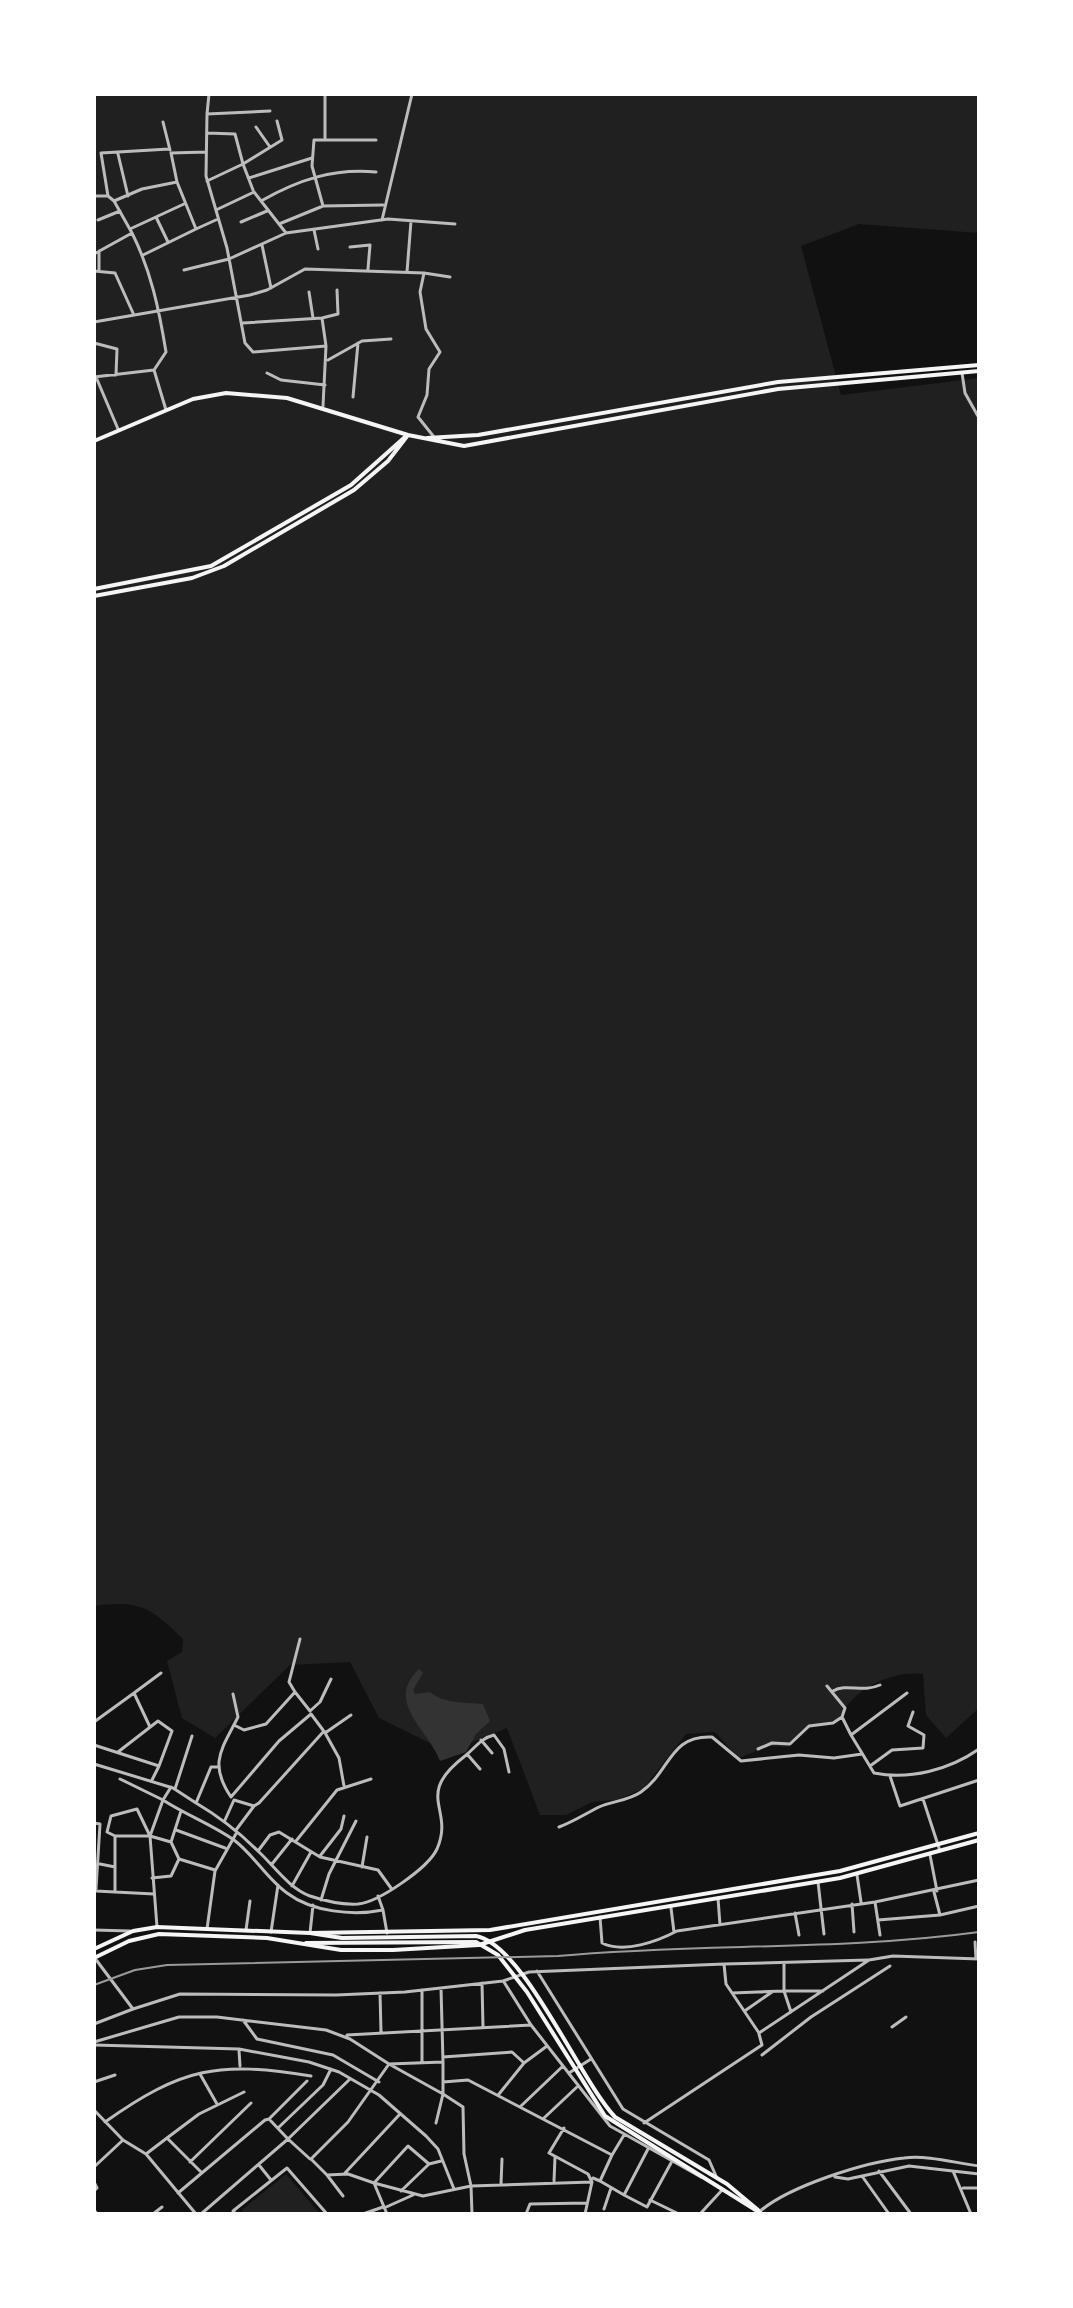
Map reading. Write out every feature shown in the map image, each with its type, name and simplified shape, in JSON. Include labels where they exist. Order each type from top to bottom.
[{"type":"main road","points":[[424,438],[478,435],[778,382],[979,365]]},
{"type":"main road","points":[[94,441],[208,395],[247,392],[323,406],[408,435],[453,446],[778,389],[979,371]]},
{"type":"main road","points":[[94,589],[211,566],[351,485],[408,435]]},
{"type":"main road","points":[[94,596],[192,578],[224,566],[354,490],[388,461],[408,435]]},
{"type":"main road","points":[[94,1957],[129,1941],[159,1934],[306,1943],[341,1950],[479,1945],[525,1930],[857,1874],[929,1854],[979,1833]]},
{"type":"main road","points":[[94,1949],[133,1931],[157,1927],[310,1933],[504,1928],[840,1871],[979,1840]]},
{"type":"main road","points":[[310,1933],[317,1939]]},
{"type":"main road","points":[[306,1943],[317,1939],[476,1936],[493,1941],[551,2017],[601,2103],[629,2128],[716,2177],[760,2213]]},
{"type":"main road","points":[[691,2165],[760,2213]]},
{"type":"street","points":[[209,94],[207,181],[238,297],[245,343],[253,352],[326,346]]},
{"type":"street","points":[[325,94],[325,138]]},
{"type":"street","points":[[382,220],[412,94]]},
{"type":"street","points":[[207,114],[270,111]]},
{"type":"street","points":[[207,181],[243,164],[283,139],[277,121]]},
{"type":"street","points":[[163,122],[177,182],[196,229]]},
{"type":"street","points":[[256,127],[270,147]]},
{"type":"street","points":[[207,133],[235,134],[254,192],[286,233]]},
{"type":"street","points":[[323,206],[313,177],[312,143],[325,138],[376,140]]},
{"type":"street","points":[[94,152],[206,152]]},
{"type":"street","points":[[101,153],[108,196]]},
{"type":"street","points":[[118,154],[128,196]]},
{"type":"street","points":[[249,178],[312,158]]},
{"type":"street","points":[[261,201],[313,177],[350,170],[376,172]]},
{"type":"street","points":[[114,201],[177,182]]},
{"type":"street","points":[[216,210],[254,192]]},
{"type":"street","points":[[94,196],[108,196],[114,201],[143,255],[159,309],[166,352],[154,370],[95,377],[118,429]]},
{"type":"street","points":[[133,313],[115,273],[96,270],[96,252],[184,204]]},
{"type":"street","points":[[279,224],[323,206],[385,205]]},
{"type":"street","points":[[241,222],[268,210]]},
{"type":"street","points":[[98,220],[120,211]]},
{"type":"street","points":[[156,217],[169,244]]},
{"type":"street","points":[[143,255],[218,219]]},
{"type":"street","points":[[184,270],[229,259],[286,233],[382,220],[455,224]]},
{"type":"street","points":[[407,272],[411,221]]},
{"type":"street","points":[[314,229],[318,249]]},
{"type":"street","points":[[262,245],[271,288]]},
{"type":"street","points":[[350,247],[370,245],[368,269]]},
{"type":"street","points":[[94,322],[238,297],[271,288],[305,269],[368,269],[450,277]]},
{"type":"street","points":[[424,273],[421,298],[426,329],[440,352],[429,369],[427,395],[418,417],[434,437]]},
{"type":"street","points":[[242,323],[322,318],[338,314],[337,290]]},
{"type":"street","points":[[309,292],[313,318]]},
{"type":"street","points":[[322,318],[327,360],[323,406]]},
{"type":"street","points":[[327,360],[358,343],[391,339]]},
{"type":"street","points":[[94,343],[117,349],[116,375]]},
{"type":"street","points":[[353,397],[358,343]]},
{"type":"street","points":[[154,370],[166,410]]},
{"type":"street","points":[[267,373],[281,380],[325,385]]},
{"type":"street","points":[[962,373],[965,393],[979,418]]},
{"type":"street","points":[[300,1639],[289,1682],[325,1732],[339,1758],[344,1786]]},
{"type":"street","points":[[94,1722],[161,1673]]},
{"type":"street","points":[[225,1821],[233,1798],[279,1741],[320,1702],[331,1679]]},
{"type":"street","points":[[833,1691],[842,1687],[864,1691],[880,1685]]},
{"type":"street","points":[[758,1749],[772,1743],[790,1744],[809,1726],[833,1723],[842,1717],[845,1708],[827,1686]]},
{"type":"street","points":[[234,1725],[244,1730],[266,1724],[295,1692]]},
{"type":"street","points":[[134,1693],[150,1727]]},
{"type":"street","points":[[851,1735],[907,1693]]},
{"type":"street","points":[[233,1694],[238,1717],[220,1749],[218,1767],[221,1781],[233,1798],[254,1806]]},
{"type":"street","points":[[870,1766],[892,1750],[923,1748],[924,1735],[908,1726],[913,1712]]},
{"type":"street","points":[[207,1929],[215,1871],[237,1831],[254,1806],[291,1772],[325,1732],[351,1715]]},
{"type":"street","points":[[842,1717],[874,1773],[890,1776],[957,1764],[979,1749]]},
{"type":"street","points":[[118,1752],[159,1721],[172,1731],[152,1780]]},
{"type":"street","points":[[157,1927],[150,1836],[163,1800],[173,1788],[192,1736]]},
{"type":"street","points":[[94,1764],[173,1788],[225,1821],[292,1886],[321,1900],[358,1904],[391,1889],[426,1864],[437,1849],[442,1775],[481,1740],[497,1736],[509,1772]]},
{"type":"street","points":[[559,1827],[599,1807],[639,1793],[658,1776],[680,1745],[691,1738],[712,1737],[741,1761],[799,1755],[834,1758],[862,1754]]},
{"type":"street","points":[[481,1740],[492,1753]]},
{"type":"street","points":[[94,1745],[159,1766]]},
{"type":"street","points":[[467,1754],[480,1769]]},
{"type":"street","points":[[196,1803],[210,1768],[218,1767]]},
{"type":"street","points":[[890,1776],[900,1806],[979,1780]]},
{"type":"street","points":[[120,1779],[233,1840],[287,1893],[313,1905],[353,1913],[383,1910]]},
{"type":"street","points":[[272,1864],[313,1824],[330,1796],[344,1786],[371,1779]]},
{"type":"street","points":[[923,1799],[939,1848]]},
{"type":"street","points":[[150,1836],[137,1809],[111,1816],[107,1832],[115,1836],[150,1836],[171,1842]]},
{"type":"street","points":[[181,1811],[171,1842],[179,1859],[215,1871]]},
{"type":"street","points":[[320,1857],[341,1829],[344,1816]]},
{"type":"street","points":[[321,1900],[334,1862],[356,1821]]},
{"type":"street","points":[[94,1823],[100,1824],[95,1891],[154,1894]]},
{"type":"street","points":[[176,1830],[226,1848]]},
{"type":"street","points":[[258,1851],[274,1832],[294,1840],[320,1857],[378,1870],[391,1889]]},
{"type":"street","points":[[115,1836],[115,1892]]},
{"type":"street","points":[[362,1867],[367,1837]]},
{"type":"street","points":[[292,1886],[311,1852]]},
{"type":"street","points":[[929,1854],[940,1915]]},
{"type":"street","points":[[152,1878],[171,1876],[179,1859]]},
{"type":"street","points":[[98,1863],[115,1867]]},
{"type":"street","points":[[857,1874],[861,1902]]},
{"type":"street","points":[[600,1917],[602,1943],[610,1947],[648,1943],[674,1932],[875,1902],[979,1880]]},
{"type":"street","points":[[818,1882],[824,1934]]},
{"type":"street","points":[[271,1932],[278,1885]]},
{"type":"street","points":[[378,1896],[387,1933]]},
{"type":"street","points":[[718,1898],[720,1925]]},
{"type":"street","points":[[246,1930],[250,1901]]},
{"type":"street","points":[[875,1902],[880,1935]]},
{"type":"street","points":[[852,1904],[854,1932]]},
{"type":"street","points":[[310,1933],[313,1905]]},
{"type":"street","points":[[671,1906],[674,1932]]},
{"type":"street","points":[[878,1920],[940,1915],[979,1906]]},
{"type":"street","points":[[795,1913],[799,1935]]},
{"type":"street","points":[[94,1930],[133,1931]]},
{"type":"street","points":[[94,2024],[180,1994],[380,1993],[503,1981],[537,1971],[869,1960],[893,1956],[977,1959],[975,1942]]},
{"type":"street","points":[[94,1957],[133,2009]]},
{"type":"street","points":[[759,2033],[869,1960]]},
{"type":"street","points":[[784,1963],[784,1991],[791,2012]]},
{"type":"street","points":[[644,2123],[762,2045],[759,2033],[726,1984],[724,1964]]},
{"type":"street","points":[[762,2055],[819,2011],[890,1966]]},
{"type":"street","points":[[537,1971],[623,2109],[709,2160],[716,2177]]},
{"type":"street","points":[[503,1981],[531,2025],[596,2111],[624,2135],[709,2180]]},
{"type":"street","points":[[482,1983],[483,2027]]},
{"type":"street","points":[[436,2123],[443,2094],[441,1987]]},
{"type":"street","points":[[422,1990],[422,2063]]},
{"type":"street","points":[[732,1993],[823,1991]]},
{"type":"street","points":[[744,2011],[772,1992]]},
{"type":"street","points":[[380,1993],[381,2032]]},
{"type":"street","points":[[94,2043],[179,2017],[243,2020],[343,2035],[531,2025]]},
{"type":"street","points":[[892,2027],[906,2017]]},
{"type":"street","points":[[243,2020],[257,2039],[333,2055],[379,2082]]},
{"type":"street","points":[[343,2035],[463,2107],[464,2154],[471,2186],[472,2214]]},
{"type":"street","points":[[94,2043],[239,2049],[331,2069],[373,2091],[438,2149],[454,2189]]},
{"type":"street","points":[[499,2095],[524,2063],[547,2046]]},
{"type":"street","points":[[239,2049],[240,2066]]},
{"type":"street","points":[[389,2064],[512,2052],[524,2063]]},
{"type":"street","points":[[569,2073],[591,2059]]},
{"type":"street","points":[[311,2159],[373,2091],[389,2064]]},
{"type":"street","points":[[105,2122],[170,2081],[200,2074],[240,2066],[311,2076]]},
{"type":"street","points":[[521,2106],[563,2066]]},
{"type":"street","points":[[278,2129],[323,2085],[331,2069]]},
{"type":"street","points":[[200,2074],[217,2104]]},
{"type":"street","points":[[94,2082],[115,2075]]},
{"type":"street","points":[[94,2111],[123,2140],[146,2154],[199,2214],[259,2165],[351,2078]]},
{"type":"street","points":[[443,2082],[468,2080],[612,2155]]},
{"type":"street","points":[[178,2193],[269,2119],[307,2081]]},
{"type":"street","points":[[544,2118],[578,2086]]},
{"type":"street","points":[[146,2154],[217,2104],[244,2092]]},
{"type":"street","points":[[190,2162],[251,2103]]},
{"type":"street","points":[[344,2174],[400,2114]]},
{"type":"street","points":[[269,2119],[327,2175],[343,2196]]},
{"type":"street","points":[[564,2128],[549,2153],[647,2207]]},
{"type":"street","points":[[600,2181],[624,2135]]},
{"type":"street","points":[[167,2138],[202,2173]]},
{"type":"street","points":[[94,2167],[123,2140]]},
{"type":"street","points":[[374,2183],[408,2146],[429,2164]]},
{"type":"street","points":[[624,2195],[648,2149]]},
{"type":"street","points":[[554,2182],[555,2157]]},
{"type":"street","points":[[760,2213],[785,2195],[847,2170],[905,2158],[979,2166]]},
{"type":"street","points":[[501,2184],[502,2159]]},
{"type":"street","points":[[401,2191],[429,2164],[443,2161]]},
{"type":"street","points":[[643,2214],[672,2162]]},
{"type":"street","points":[[259,2165],[271,2180]]},
{"type":"street","points":[[835,2177],[842,2180],[909,2166],[979,2174]]},
{"type":"street","points":[[236,2214],[233,2211],[287,2168],[327,2214]]},
{"type":"street","points":[[879,2171],[911,2214]]},
{"type":"street","points":[[953,2171],[971,2214]]},
{"type":"street","points":[[327,2175],[344,2174],[413,2195]]},
{"type":"street","points":[[862,2176],[889,2214]]},
{"type":"street","points":[[363,2214],[413,2195],[471,2186],[592,2179]]},
{"type":"street","points":[[585,2214],[592,2179]]},
{"type":"street","points":[[94,2182],[94,2191]]},
{"type":"street","points":[[374,2183],[387,2214]]},
{"type":"street","points":[[604,2209],[611,2188]]},
{"type":"street","points":[[962,2188],[979,2188]]},
{"type":"street","points":[[700,2214],[723,2189]]},
{"type":"street","points":[[650,2200],[679,2214]]},
{"type":"street","points":[[526,2214],[530,2204],[587,2203]]},
{"type":"street","points":[[153,2214],[162,2207]]},
{"type":"shaded area","points":[[94,94],[979,94],[979,233],[859,224],[801,246],[841,395],[979,378],[979,1708],[946,1738],[926,1715],[923,1674],[898,1675],[863,1691],[839,1719],[804,1730],[788,1747],[768,1746],[739,1758],[715,1732],[686,1734],[643,1789],[616,1800],[592,1802],[566,1815],[540,1815],[507,1728],[448,1752],[379,1718],[350,1662],[290,1665],[215,1738],[182,1718],[167,1661],[182,1652],[183,1639],[143,1608],[123,1604],[94,1606]]},
{"type":"shaded area","points":[[419,1669],[423,1673],[413,1690],[415,1694],[430,1692],[448,1701],[483,1704],[490,1721],[476,1734],[466,1752],[440,1761],[412,1716],[406,1693],[409,1681]]},
{"type":"shaded area","points":[[286,2174],[320,2214],[245,2214],[242,2210]]},
{"type":"railway","points":[[94,1985],[135,1970],[167,1965],[558,1956],[874,1942],[979,1932]]}]
